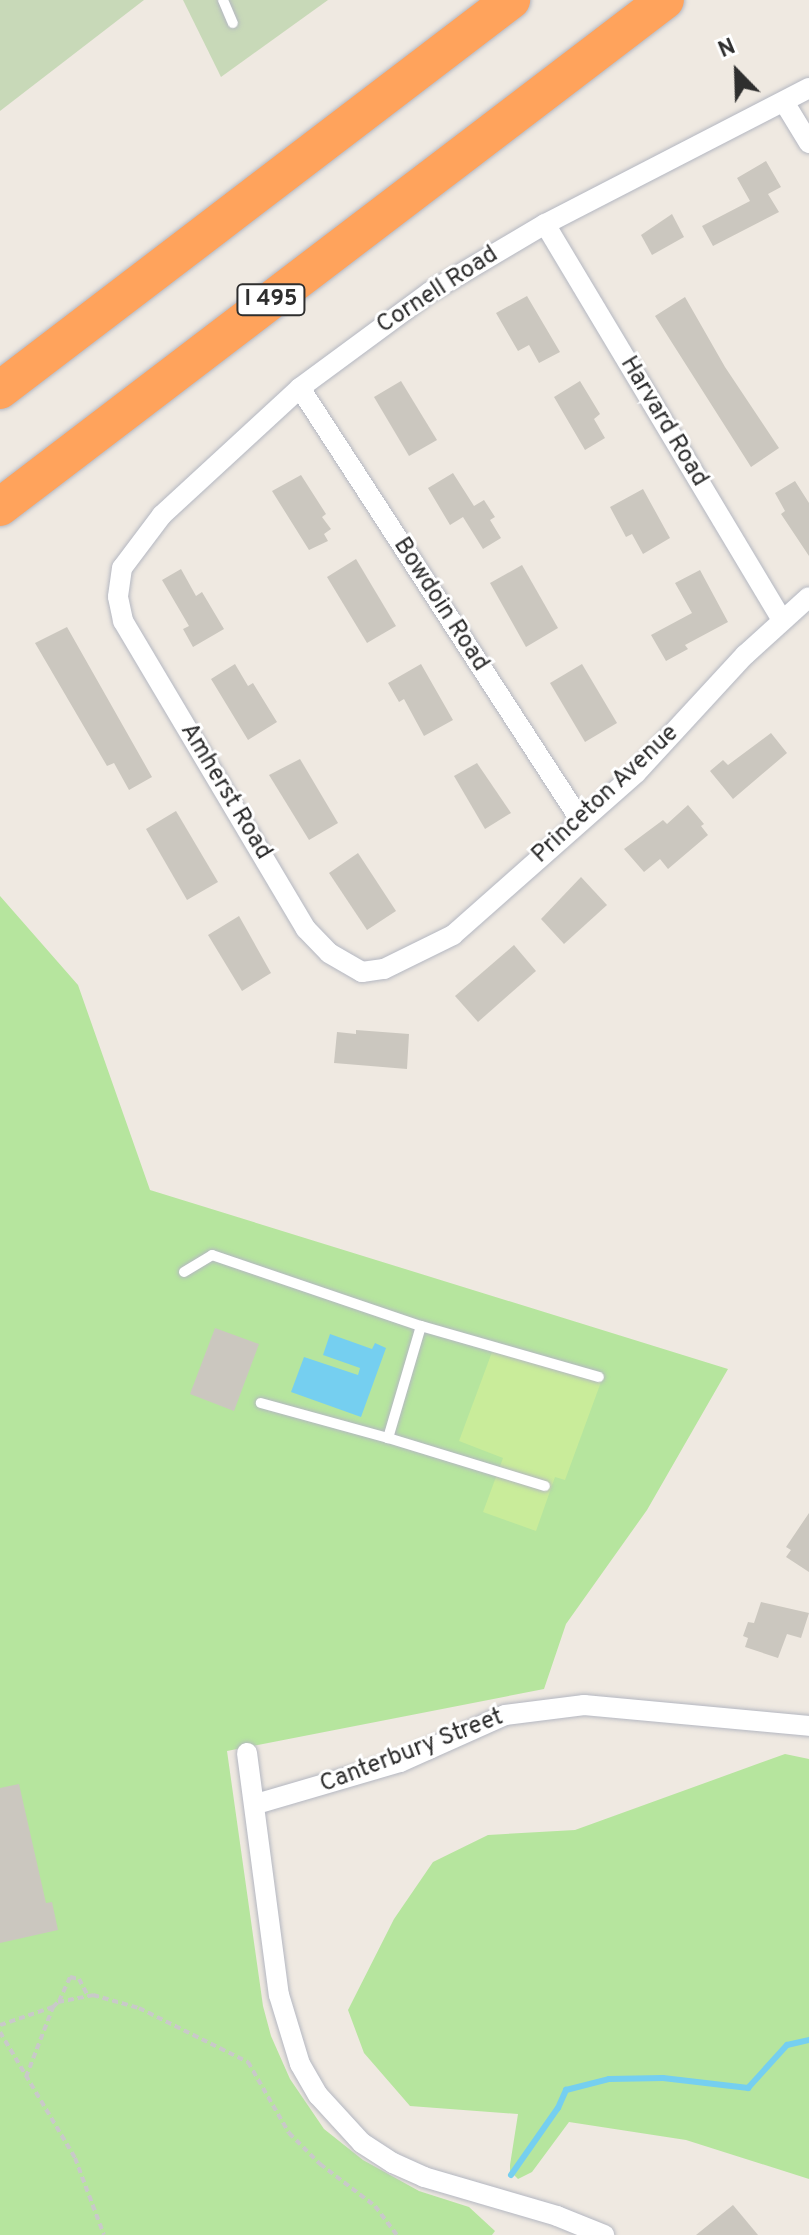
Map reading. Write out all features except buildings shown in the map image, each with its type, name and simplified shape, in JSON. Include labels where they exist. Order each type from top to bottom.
[{"type":"highway","points":[[0,390],[511,0]]},
{"type":"highway","name":"I 495","points":[[0,507],[665,0]]},
{"type":"street","name":"Cornell Road","points":[[122,568],[162,515],[300,388],[430,292],[545,224],[809,88]]},
{"type":"street","points":[[784,102],[809,143]]},
{"type":"street","name":"Harvard Road","points":[[545,224],[781,619]]},
{"type":"street","name":"Bowdoin Road","points":[[300,388],[581,821]]},
{"type":"street","name":"Amherst Road","points":[[122,568],[118,597],[123,621],[306,929],[329,953],[362,972],[384,969]]},
{"type":"street","name":"Princeton Avenue","points":[[384,969],[453,935],[636,773],[781,619],[809,597]]},
{"type":"street","name":"Canterbury Street","points":[[256,1804],[400,1762],[505,1715],[584,1705],[809,1726]]},
{"type":"street","points":[[247,1753],[256,1804],[272,1962],[285,2019],[300,2064],[338,2120],[362,2143],[424,2177],[557,2216],[604,2235]]},
{"type":"lane","points":[[223,0],[233,23]]},
{"type":"lane","points":[[184,1272],[212,1255],[421,1326],[599,1377]]},
{"type":"lane","points":[[388,1438],[421,1326]]},
{"type":"lane","points":[[261,1403],[545,1486]]},
{"type":"path","points":[[26,2077],[53,2007],[70,1977],[79,1979],[89,1995]]},
{"type":"path","points":[[58,2002],[89,1995],[108,1997],[139,2008],[248,2062],[289,2133],[320,2164],[375,2206],[397,2235]]},
{"type":"path","points":[[0,2025],[53,2007]]},
{"type":"path","points":[[0,2032],[75,2158],[104,2235]]},
{"type":"green space","points":[[0,0],[144,0],[0,111]]},
{"type":"green space","points":[[183,0],[328,0],[221,77]]},
{"type":"green space","points":[[0,896],[78,985],[150,1190],[728,1369],[647,1510],[566,1624],[544,1689],[227,1751],[263,2006],[271,2036],[290,2079],[324,2129],[363,2160],[419,2191],[469,2207],[495,2231],[492,2235],[0,2235]]},
{"type":"green space","points":[[495,1344],[601,1382],[565,1480],[555,1477],[536,1531],[483,1512],[503,1458],[459,1441]]},
{"type":"green space","points":[[785,1754],[809,1759],[809,2179],[686,2140],[569,2122],[532,2172],[518,2179],[510,2171],[510,2165],[518,2114],[410,2106],[364,2053],[348,2010],[394,1919],[433,1862],[488,1835],[575,1830]]},
{"type":"water","points":[[330,1334],[372,1349],[375,1343],[386,1348],[361,1417],[291,1392],[304,1357],[358,1375],[360,1368],[323,1355]]},
{"type":"waterway","points":[[511,2175],[558,2108],[566,2090],[609,2079],[663,2078],[748,2088],[787,2045],[809,2040]]}]
